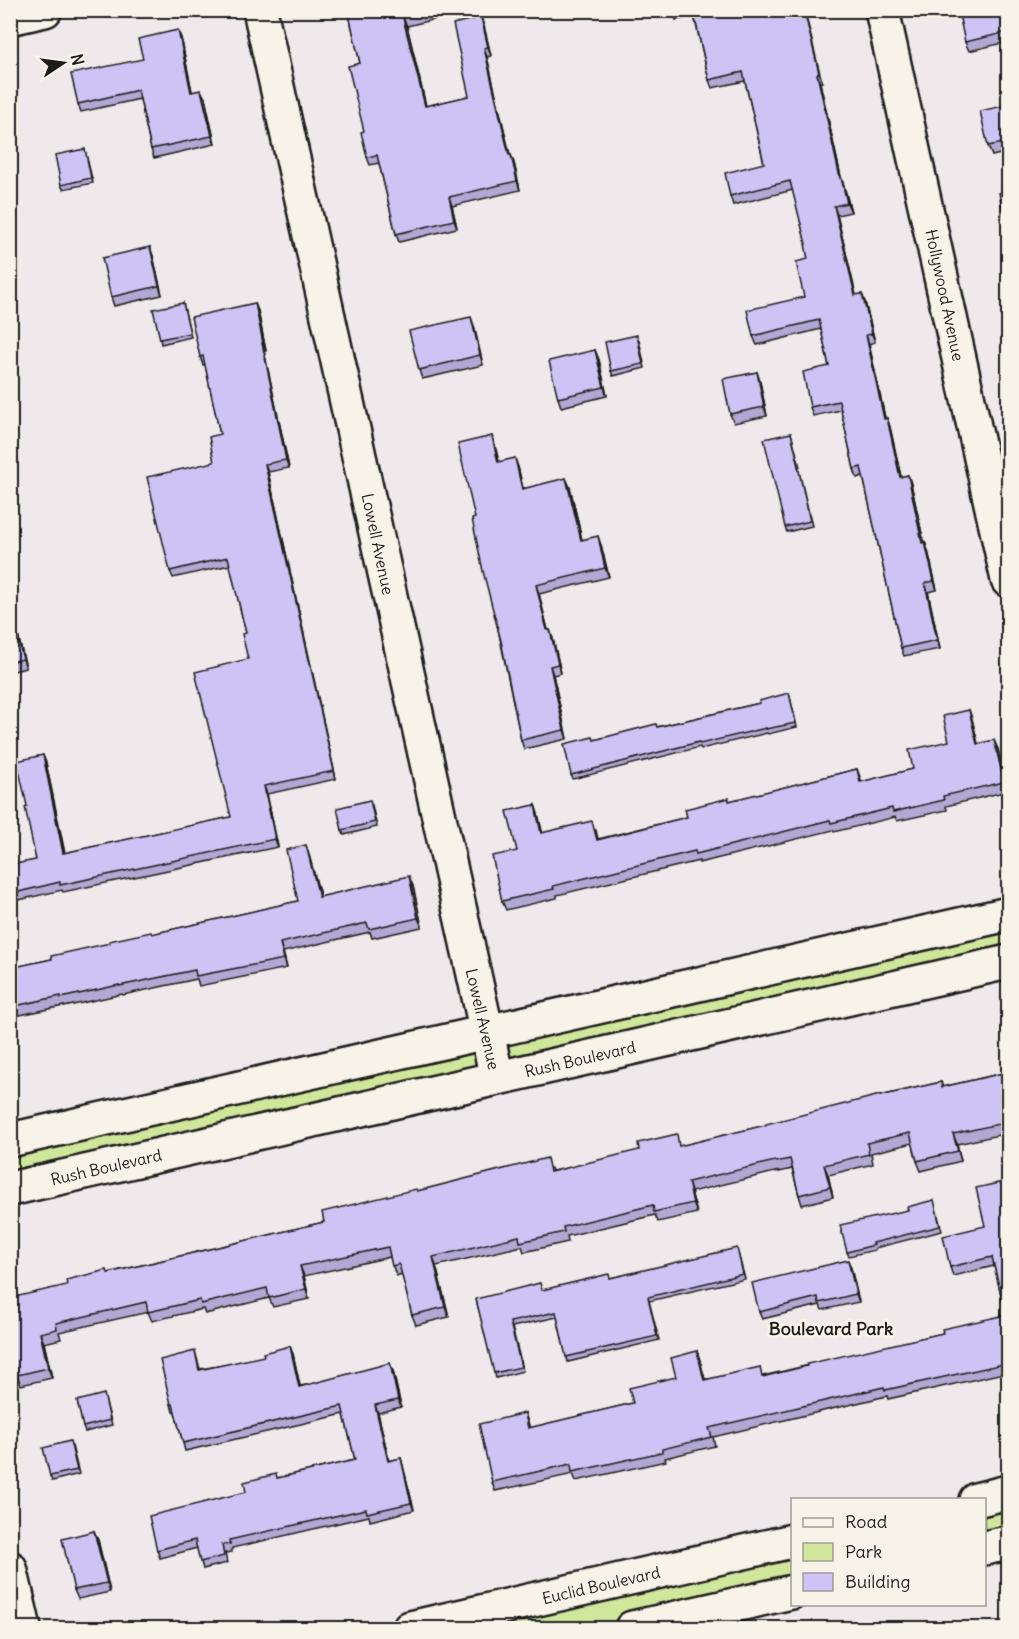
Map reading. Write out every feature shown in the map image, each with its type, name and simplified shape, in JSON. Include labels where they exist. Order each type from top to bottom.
[{"type":"street","points":[[10,18],[45,10]]},
{"type":"street","name":"Lowell Avenue","points":[[260,10],[497,1078]]},
{"type":"street","name":"Hollywood Avenue","points":[[882,10],[1008,580]]},
{"type":"street","points":[[10,1140],[1008,914]]},
{"type":"street","name":"Rush Boulevard","points":[[10,1189],[1008,962]]},
{"type":"street","points":[[984,1498],[1008,1492]]},
{"type":"street","name":"Euclid Boulevard","points":[[410,1629],[791,1541]]},
{"type":"street","points":[[986,1548],[1008,1543]]},
{"type":"street","points":[[10,1568],[24,1629]]},
{"type":"street","points":[[610,1583],[619,1629]]},
{"type":"street","points":[[633,1629],[791,1592]]},
{"type":"green space","points":[[1008,914],[1008,962],[11,1189],[10,1140]]},
{"type":"green space","points":[[1008,1492],[1008,1543],[986,1548],[986,1499]]},
{"type":"green space","points":[[791,1541],[791,1592],[632,1628],[410,1628]]},
{"type":"building","points":[[348,10],[433,10],[403,18],[425,106],[469,96],[453,24],[481,17],[488,47],[484,48],[517,181],[449,197],[454,220],[396,234],[377,155],[367,157],[361,132],[364,131],[348,66],[360,63]]},
{"type":"building","points":[[693,10],[804,10],[847,203],[834,206],[855,295],[862,294],[872,334],[866,335],[884,419],[887,418],[900,477],[908,475],[922,543],[925,542],[934,581],[925,583],[937,640],[901,648],[861,467],[854,469],[839,401],[810,407],[803,372],[829,366],[819,320],[753,336],[747,310],[804,297],[796,262],[808,259],[806,244],[790,181],[730,196],[725,173],[764,163],[743,72],[709,80]]},
{"type":"building","points":[[958,10],[1008,10],[1008,32],[965,42]]},
{"type":"building","points":[[178,30],[191,92],[201,90],[212,136],[151,149],[138,90],[78,104],[71,74],[143,59],[138,39]]},
{"type":"building","points":[[1008,105],[1008,142],[988,146],[980,111]]},
{"type":"building","points":[[85,149],[91,178],[61,185],[55,155]]},
{"type":"building","points":[[1008,190],[1008,233],[999,193]]},
{"type":"building","points":[[150,247],[159,286],[111,297],[102,258]]},
{"type":"building","points":[[183,303],[190,333],[160,339],[153,309]]},
{"type":"building","points":[[255,303],[286,460],[265,464],[334,771],[264,786],[275,839],[10,894],[10,865],[36,860],[17,761],[43,755],[63,853],[231,817],[195,672],[248,659],[242,634],[246,633],[228,557],[170,571],[147,477],[214,462],[209,437],[220,434],[203,356],[200,357],[191,317]]},
{"type":"building","points":[[471,317],[480,355],[419,370],[409,331]]},
{"type":"building","points":[[637,335],[643,364],[611,371],[605,342]]},
{"type":"building","points":[[595,350],[604,387],[558,398],[549,361]]},
{"type":"building","points":[[757,372],[764,407],[730,414],[723,379]]},
{"type":"building","points":[[791,433],[810,521],[785,527],[764,439]]},
{"type":"building","points":[[492,436],[498,462],[515,458],[522,489],[566,478],[581,540],[598,536],[605,568],[536,585],[558,664],[550,666],[564,730],[521,740],[501,641],[483,571],[472,519],[475,518],[458,444]]},
{"type":"building","points":[[10,610],[23,659],[10,662]]},
{"type":"building","points":[[789,693],[796,723],[700,744],[699,742],[571,775],[564,744],[593,737],[594,740],[656,724],[657,727],[760,703],[759,701]]},
{"type":"building","points":[[969,710],[977,744],[994,740],[1004,782],[943,796],[944,800],[893,812],[892,808],[831,823],[830,820],[696,854],[695,851],[502,901],[492,856],[517,851],[507,811],[535,805],[541,833],[592,821],[597,840],[687,817],[685,809],[729,798],[729,801],[857,769],[860,782],[913,769],[909,750],[949,741],[943,716]]},
{"type":"building","points":[[370,800],[375,822],[342,830],[337,808]]},
{"type":"building","points":[[306,845],[319,897],[409,876],[418,918],[369,929],[367,923],[280,943],[284,959],[196,976],[195,970],[10,1007],[10,968],[52,959],[51,956],[110,943],[109,941],[151,932],[152,934],[298,901],[286,850]]},
{"type":"building","points":[[1008,1072],[1008,1122],[953,1134],[958,1151],[917,1161],[910,1133],[867,1143],[869,1154],[824,1165],[830,1187],[799,1195],[790,1159],[775,1161],[688,1182],[693,1203],[654,1212],[653,1205],[563,1227],[564,1232],[520,1242],[519,1236],[433,1257],[445,1307],[412,1315],[399,1264],[392,1266],[388,1247],[300,1266],[306,1289],[269,1298],[267,1288],[201,1304],[200,1300],[148,1312],[146,1302],[56,1323],[57,1329],[40,1333],[48,1368],[17,1375],[10,1346],[10,1298],[67,1285],[66,1280],[107,1270],[108,1273],[324,1222],[322,1212],[547,1158],[550,1172],[639,1150],[638,1143],[677,1134],[679,1146],[880,1095],[941,1082],[942,1087]]},
{"type":"building","points":[[1003,1182],[1008,1206],[1008,1363],[885,1390],[884,1387],[709,1428],[712,1437],[662,1449],[662,1452],[572,1472],[571,1464],[492,1482],[479,1424],[525,1413],[528,1428],[633,1403],[629,1388],[676,1377],[671,1358],[697,1351],[704,1380],[760,1367],[762,1377],[807,1366],[807,1364],[943,1333],[942,1329],[1006,1315],[992,1257],[950,1267],[943,1236],[985,1226],[976,1188]]},
{"type":"building","points":[[934,1200],[940,1226],[847,1252],[840,1225],[908,1210],[907,1207]]},
{"type":"building","points":[[737,1248],[743,1274],[648,1297],[657,1336],[566,1357],[556,1312],[510,1322],[521,1367],[494,1373],[476,1299],[540,1283],[542,1290],[609,1274],[610,1278]]},
{"type":"building","points":[[848,1260],[856,1294],[819,1303],[818,1297],[759,1312],[752,1283]]},
{"type":"building","points":[[290,1346],[299,1387],[390,1363],[398,1400],[375,1405],[388,1461],[401,1458],[411,1503],[367,1513],[366,1509],[229,1540],[230,1544],[222,1545],[224,1556],[200,1562],[195,1540],[157,1550],[149,1516],[246,1492],[244,1482],[276,1474],[277,1478],[355,1460],[342,1406],[183,1443],[160,1360],[195,1351],[199,1370],[264,1356],[263,1353]]},
{"type":"building","points":[[104,1394],[110,1420],[83,1427],[77,1401]]},
{"type":"building","points":[[70,1441],[77,1470],[50,1476],[43,1448]]},
{"type":"building","points":[[94,1531],[107,1583],[74,1590],[62,1539]]},
{"type":"district","name":"Boulevard Park","points":[[831,1329]]}]
